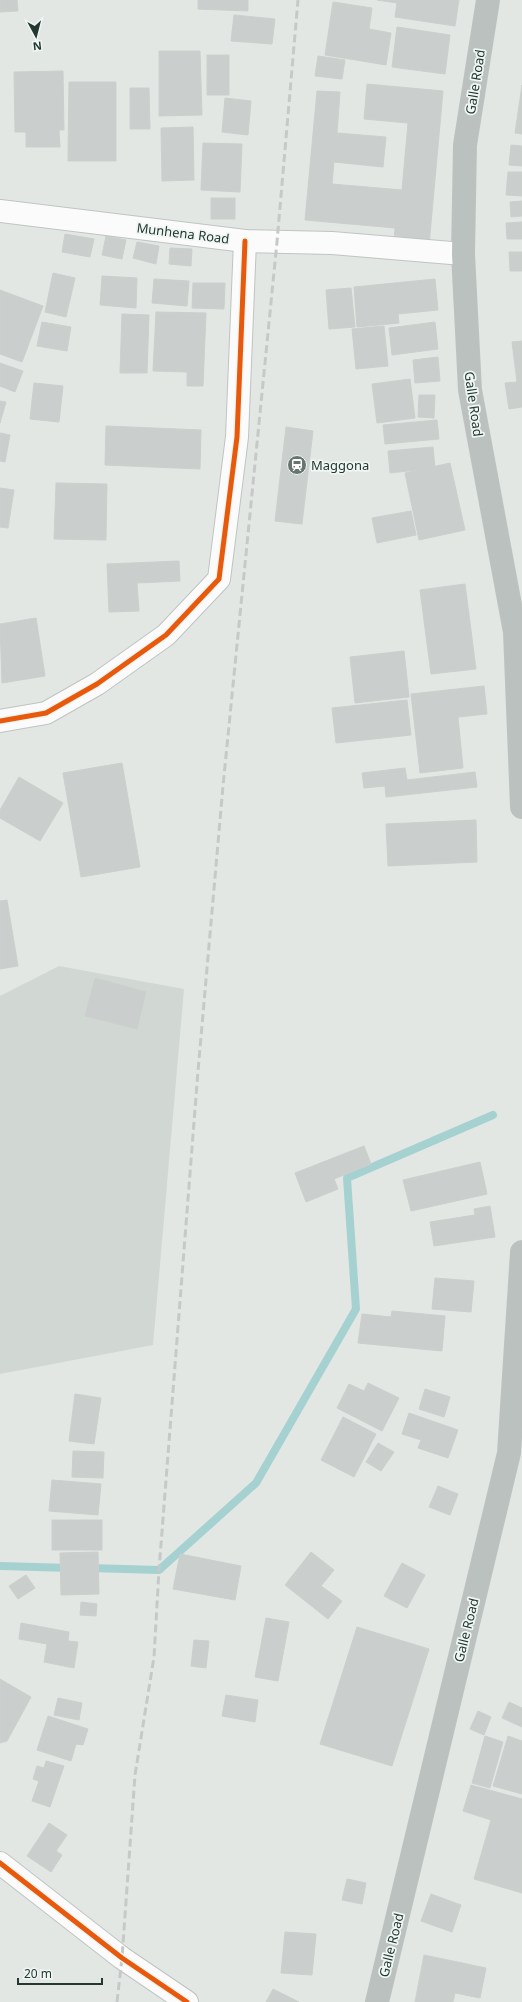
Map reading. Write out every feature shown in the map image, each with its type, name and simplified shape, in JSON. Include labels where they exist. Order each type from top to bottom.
[{"type":"highway","name":"Galle Road","points":[[488,0],[465,145],[463,254],[470,390],[518,632],[522,807]]},
{"type":"highway","name":"Galle Road","points":[[377,2002],[509,1453],[522,1252]]},
{"type":"street","name":"Munhena Road","points":[[0,211],[245,241],[332,243],[463,254]]},
{"type":"street","points":[[0,721],[46,713],[97,684],[166,635],[219,579],[237,437],[245,241]]},
{"type":"street","points":[[0,1863],[122,1958],[187,2002]]},
{"type":"shaded area","points":[[59,966],[184,989],[153,1345],[0,1374],[0,996]]},
{"type":"building","points":[[0,0],[17,0],[18,11],[0,12]]},
{"type":"building","points":[[198,0],[248,0],[248,11],[198,9]]},
{"type":"building","points":[[377,0],[459,0],[455,26],[395,17],[397,3]]},
{"type":"building","points":[[333,2],[372,8],[369,29],[391,33],[386,65],[325,55]]},
{"type":"building","points":[[234,15],[275,19],[272,44],[231,41]]},
{"type":"building","points":[[397,27],[450,35],[445,74],[392,67]]},
{"type":"building","points":[[159,51],[200,51],[202,115],[159,116]]},
{"type":"building","points":[[207,55],[229,55],[229,95],[207,95]]},
{"type":"building","points":[[318,56],[345,60],[342,79],[315,76]]},
{"type":"building","points":[[63,71],[64,130],[59,130],[60,147],[26,147],[26,132],[15,132],[14,72]]},
{"type":"building","points":[[69,82],[116,82],[116,161],[68,161]]},
{"type":"building","points":[[367,84],[443,91],[429,245],[394,242],[395,228],[305,220],[317,91],[340,92],[337,133],[386,137],[383,167],[334,162],[332,184],[402,190],[408,123],[364,119]]},
{"type":"building","points":[[522,85],[522,134],[515,133]]},
{"type":"building","points":[[130,88],[149,88],[150,129],[130,129]]},
{"type":"building","points":[[225,98],[251,101],[248,135],[222,132]]},
{"type":"building","points":[[193,127],[194,180],[162,181],[161,128]]},
{"type":"building","points":[[203,143],[242,144],[240,192],[201,190]]},
{"type":"building","points":[[511,145],[522,146],[522,166],[509,165]]},
{"type":"building","points":[[508,172],[522,172],[522,196],[506,195]]},
{"type":"building","points":[[211,198],[235,198],[235,219],[211,219]]},
{"type":"building","points":[[522,201],[522,216],[511,217],[510,202]]},
{"type":"building","points":[[522,222],[522,239],[507,239],[506,223]]},
{"type":"building","points":[[65,234],[94,239],[90,257],[62,252]]},
{"type":"building","points":[[106,236],[126,240],[122,259],[102,255]]},
{"type":"building","points":[[137,242],[159,246],[156,264],[133,258]]},
{"type":"building","points":[[170,248],[192,249],[191,266],[169,264]]},
{"type":"building","points":[[509,252],[522,252],[522,271],[510,271]]},
{"type":"building","points":[[53,273],[75,278],[66,317],[45,312]]},
{"type":"building","points":[[102,276],[137,278],[136,308],[100,305]]},
{"type":"building","points":[[154,279],[189,281],[187,306],[152,303]]},
{"type":"building","points":[[435,279],[438,310],[398,314],[399,323],[357,327],[354,287]]},
{"type":"building","points":[[193,283],[225,283],[224,309],[192,308]]},
{"type":"building","points":[[351,288],[355,327],[329,329],[326,290]]},
{"type":"building","points":[[0,290],[43,306],[22,362],[0,354]]},
{"type":"building","points":[[156,312],[206,313],[203,386],[187,386],[187,372],[153,371]]},
{"type":"building","points":[[122,314],[149,315],[147,373],[120,373]]},
{"type":"building","points":[[42,322],[71,327],[67,351],[37,346]]},
{"type":"building","points":[[435,322],[438,349],[392,355],[389,328]]},
{"type":"building","points":[[384,326],[388,366],[356,369],[352,329]]},
{"type":"building","points":[[522,341],[522,407],[509,409],[505,383],[517,382],[512,342]]},
{"type":"building","points":[[438,357],[440,381],[415,383],[413,360]]},
{"type":"building","points":[[0,363],[23,371],[15,392],[0,386]]},
{"type":"building","points":[[410,379],[415,418],[377,423],[372,384]]},
{"type":"building","points":[[34,383],[63,386],[59,422],[30,419]]},
{"type":"building","points":[[419,395],[435,395],[434,418],[418,417]]},
{"type":"building","points":[[0,401],[6,402],[0,423]]},
{"type":"building","points":[[437,420],[439,439],[385,444],[383,425]]},
{"type":"building","points":[[106,426],[201,430],[200,469],[105,465]]},
{"type":"building","points":[[286,427],[313,431],[302,524],[275,521]]},
{"type":"building","points":[[0,433],[10,435],[5,462],[0,461]]},
{"type":"building","points":[[433,447],[435,468],[390,473],[388,451]]},
{"type":"building","points":[[450,463],[465,530],[419,540],[405,473]]},
{"type":"building","points":[[56,483],[107,484],[106,540],[54,539]]},
{"type":"building","points":[[0,488],[14,490],[8,528],[0,527]]},
{"type":"building","points":[[411,511],[416,535],[377,543],[372,518]]},
{"type":"building","points":[[179,561],[180,581],[137,583],[139,611],[109,612],[107,564]]},
{"type":"building","points":[[465,584],[476,669],[431,674],[420,590]]},
{"type":"building","points":[[36,618],[45,676],[2,683],[0,624]]},
{"type":"building","points":[[404,651],[409,697],[355,703],[350,657]]},
{"type":"building","points":[[484,686],[487,714],[458,717],[463,768],[420,773],[411,694]]},
{"type":"building","points":[[407,700],[411,735],[336,743],[332,708]]},
{"type":"building","points":[[122,763],[140,867],[81,877],[63,773]]},
{"type":"building","points":[[405,768],[407,780],[475,772],[477,787],[386,797],[385,786],[364,788],[362,773]]},
{"type":"building","points":[[19,777],[63,803],[40,841],[0,818],[0,810]]},
{"type":"building","points":[[476,820],[477,862],[388,866],[386,824]]},
{"type":"building","points":[[7,900],[18,966],[0,969],[0,901]]},
{"type":"building","points":[[95,978],[146,992],[137,1029],[85,1016]]},
{"type":"building","points":[[364,1146],[371,1164],[334,1179],[338,1189],[306,1202],[295,1173]]},
{"type":"building","points":[[480,1162],[487,1194],[411,1211],[403,1180]]},
{"type":"building","points":[[490,1206],[495,1237],[434,1246],[430,1222],[475,1215],[474,1209]]},
{"type":"building","points":[[435,1278],[474,1281],[471,1312],[432,1309]]},
{"type":"building","points":[[392,1311],[445,1316],[442,1351],[358,1343],[362,1314],[391,1317]]},
{"type":"building","points":[[368,1383],[399,1398],[382,1431],[337,1408],[349,1384],[364,1391]]},
{"type":"building","points":[[425,1389],[450,1397],[444,1417],[419,1409]]},
{"type":"building","points":[[75,1394],[101,1398],[94,1444],[69,1441]]},
{"type":"building","points":[[409,1413],[458,1430],[448,1458],[418,1448],[421,1440],[402,1434]]},
{"type":"building","points":[[343,1417],[376,1434],[354,1477],[321,1460]]},
{"type":"building","points":[[378,1443],[394,1452],[381,1471],[366,1462]]},
{"type":"building","points":[[73,1451],[104,1452],[103,1478],[72,1477]]},
{"type":"building","points":[[52,1480],[101,1484],[98,1515],[49,1511]]},
{"type":"building","points":[[438,1486],[458,1494],[450,1515],[429,1507]]},
{"type":"building","points":[[52,1520],[102,1520],[102,1550],[52,1550]]},
{"type":"building","points":[[98,1552],[99,1594],[61,1595],[60,1553]]},
{"type":"building","points":[[311,1552],[334,1570],[321,1586],[342,1601],[328,1619],[285,1585]]},
{"type":"building","points":[[180,1554],[241,1566],[235,1600],[173,1589]]},
{"type":"building","points":[[402,1563],[425,1575],[407,1608],[384,1596]]},
{"type":"building","points":[[26,1575],[35,1588],[18,1599],[9,1586]]},
{"type":"building","points":[[81,1602],[97,1604],[96,1616],[80,1615]]},
{"type":"building","points":[[266,1618],[289,1622],[278,1681],[255,1677]]},
{"type":"building","points":[[21,1623],[69,1632],[68,1641],[78,1642],[74,1668],[44,1662],[47,1644],[19,1639]]},
{"type":"building","points":[[357,1627],[429,1649],[392,1766],[320,1744]]},
{"type":"building","points":[[194,1640],[209,1641],[206,1668],[191,1666]]},
{"type":"building","points":[[0,1679],[31,1697],[7,1741],[0,1743]]},
{"type":"building","points":[[226,1695],[258,1700],[255,1722],[222,1716]]},
{"type":"building","points":[[58,1698],[82,1703],[79,1720],[54,1715]]},
{"type":"building","points":[[509,1702],[522,1708],[522,1727],[502,1718]]},
{"type":"building","points":[[478,1711],[491,1717],[484,1735],[470,1729]]},
{"type":"building","points":[[48,1716],[88,1729],[83,1745],[76,1744],[71,1761],[37,1750]]},
{"type":"building","points":[[485,1736],[503,1742],[490,1788],[472,1783]]},
{"type":"building","points":[[508,1736],[522,1741],[522,1794],[493,1786]]},
{"type":"building","points":[[46,1761],[64,1766],[50,1807],[32,1801],[39,1781],[33,1779],[37,1766],[44,1768]]},
{"type":"building","points":[[471,1785],[522,1799],[522,1893],[474,1879],[491,1820],[463,1811]]},
{"type":"building","points":[[49,1823],[67,1835],[56,1851],[62,1855],[51,1872],[27,1856]]},
{"type":"building","points":[[347,1879],[366,1883],[362,1904],[342,1900]]},
{"type":"building","points":[[431,1894],[461,1905],[452,1932],[421,1921]]},
{"type":"building","points":[[285,1932],[316,1934],[312,1975],[281,1973]]},
{"type":"building","points":[[424,1955],[486,1968],[480,1998],[455,1993],[453,2002],[415,2002]]},
{"type":"building","points":[[273,1989],[299,2002],[266,2002]]},
{"type":"waterway","points":[[89,1568],[159,1570],[256,1483],[356,1309],[347,1178],[493,1115]]},
{"type":"waterway","points":[[0,1566],[71,1568]]},
{"type":"railway","points":[[117,2002],[122,1958],[135,1775],[154,1657],[159,1570],[198,1071],[223,786],[277,242],[298,0]]},
{"type":"cycle path","points":[[0,721],[46,713],[97,684],[166,635],[219,579],[237,437],[245,241]]},
{"type":"cycle path","points":[[0,1863],[122,1958],[187,2002]]},
{"type":"place","name":"Maggona","points":[[297,465]]}]
